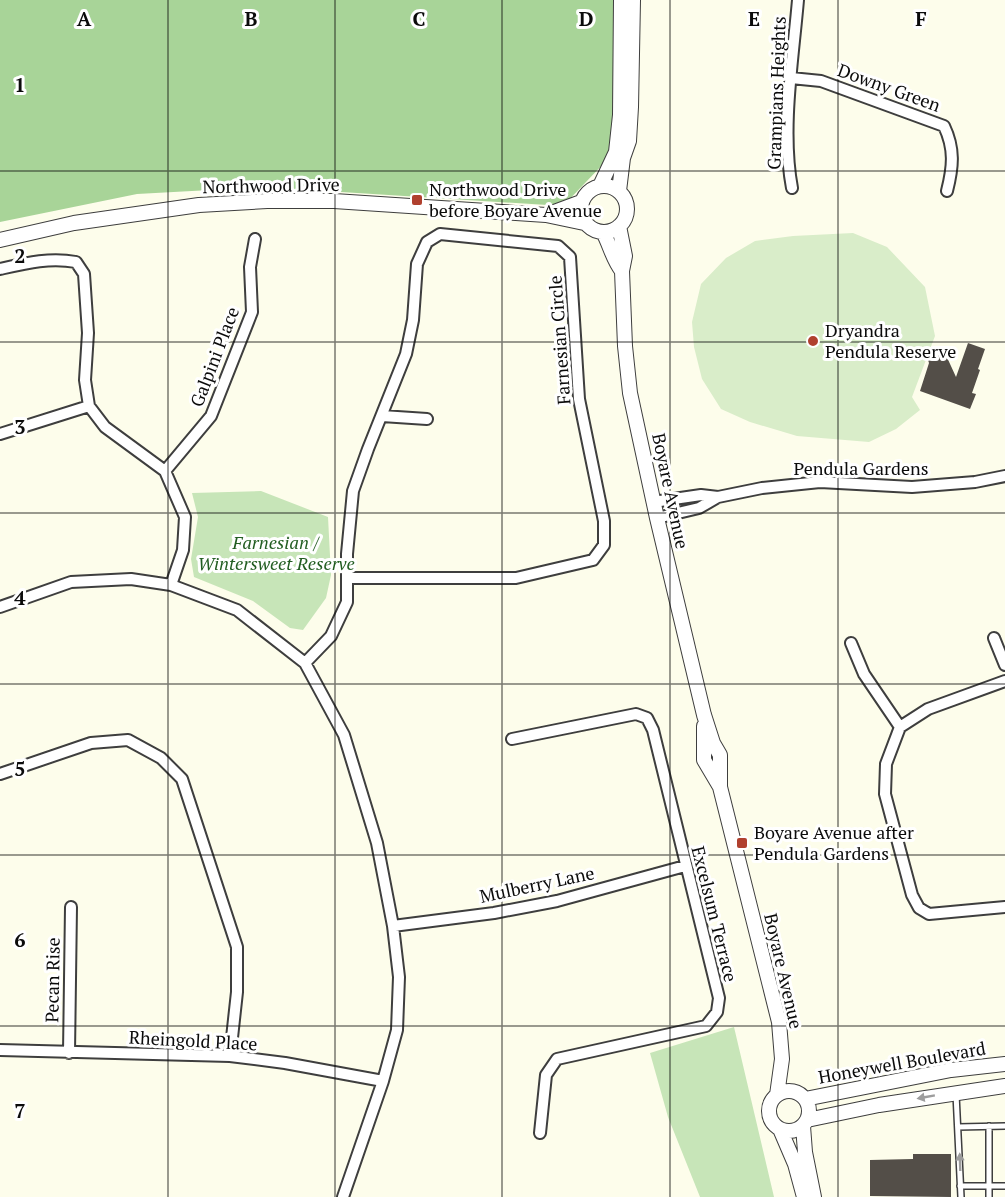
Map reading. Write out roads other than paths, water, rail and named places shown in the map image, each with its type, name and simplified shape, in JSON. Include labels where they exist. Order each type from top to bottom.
[{"type":"street","points":[[600,186],[616,152],[620,115],[621,0]]},
{"type":"street","points":[[620,191],[623,158],[629,141],[632,107],[633,0]]},
{"type":"street","name":"Grampians Heights","points":[[792,188],[787,162],[798,0]]},
{"type":"street","name":"Downy Green","points":[[791,78],[821,81],[944,126],[951,141],[952,168],[948,191]]},
{"type":"street","points":[[600,186],[612,187],[620,191],[625,198],[626,216],[614,230],[603,232],[589,228],[584,223],[580,209],[581,202],[588,191],[600,186]]},
{"type":"street","name":"Northwood Drive","points":[[0,240],[75,223],[200,205],[267,201],[334,201],[546,215],[584,223]]},
{"type":"street","name":"Northwood Drive","points":[[546,215],[581,202]]},
{"type":"street","name":"Boyare Avenue","points":[[619,226],[626,256],[622,271],[625,346],[630,393],[653,502],[704,715],[704,760],[720,787],[779,1022],[782,1059],[777,1095]]},
{"type":"street","name":"Boyare Avenue","points":[[603,232],[616,264],[622,271]]},
{"type":"street","name":"Farnesian Circle","points":[[305,663],[331,636],[347,602],[347,554],[353,491],[406,354],[413,320],[417,264],[427,242],[440,234],[558,246],[570,257],[579,399],[604,522],[604,544],[593,560],[516,578],[348,578]]},
{"type":"street","name":"Galpini Place","points":[[165,471],[212,416],[252,312],[250,267],[255,239]]},
{"type":"street","points":[[0,268],[60,259],[76,262],[84,274],[88,333],[85,380],[89,406],[105,427],[165,471],[185,517],[183,550],[171,585]]},
{"type":"street","points":[[0,435],[89,406]]},
{"type":"street","points":[[382,416],[427,419]]},
{"type":"street","name":"Pendula Gardens","points":[[653,502],[701,495],[718,497],[762,488],[820,482],[912,487],[975,483],[1005,476]]},
{"type":"street","name":"Pendula Gardens","points":[[657,518],[699,508],[718,497]]},
{"type":"street","points":[[0,607],[71,582],[131,579],[171,585],[237,610],[305,663],[344,735],[376,843],[393,926],[399,977],[397,1030],[384,1082],[343,1197]]},
{"type":"street","points":[[994,638],[1005,665]]},
{"type":"street","points":[[851,643],[864,674],[900,727]]},
{"type":"street","points":[[1005,681],[928,709],[900,727],[886,764],[885,794],[912,895],[920,908],[929,914],[1005,907]]},
{"type":"street","name":"Excelsum Terrace","points":[[512,739],[636,714],[647,718],[653,730],[718,998],[717,1012],[706,1026],[557,1059],[546,1075],[540,1133]]},
{"type":"street","points":[[0,774],[91,743],[128,740],[161,758],[182,779],[237,947],[237,992],[230,1056]]},
{"type":"street","name":"Mulberry Lane","points":[[393,926],[494,913],[557,901],[685,866]]},
{"type":"street","name":"Pecan Rise","points":[[69,1053],[71,907]]},
{"type":"street","name":"Rheingold Place","points":[[0,1050],[230,1056],[285,1063],[384,1082]]},
{"type":"street","name":"Boyare Avenue","points":[[782,1059],[799,1096]]},
{"type":"street","name":"Honeywell Boulevard","points":[[799,1096],[951,1070],[1005,1064]]},
{"type":"street","points":[[951,1070],[956,1092]]},
{"type":"street","name":"Honeywell Boulevard","points":[[805,1123],[956,1092],[1005,1086]]},
{"type":"street","points":[[805,1123],[795,1131],[780,1129],[774,1125],[769,1112],[770,1105],[777,1095],[785,1091],[799,1096],[808,1107],[804,1152],[814,1197]]},
{"type":"street","points":[[780,1129],[795,1164],[804,1197]]},
{"type":"lane","points":[[956,1092],[961,1197]]},
{"type":"lane","points":[[989,1126],[989,1197]]},
{"type":"lane","points":[[958,1127],[1005,1126]]},
{"type":"lane","points":[[960,1186],[1005,1186]]},
{"type":"place","name":"Northwood Drive before Boyare Avenue","points":[[417,200]]},
{"type":"place","name":"Dryandra Pendula Reserve","points":[[813,341]]},
{"type":"place","name":"Boyare Avenue after Pendula Gardens","points":[[742,843]]},
{"type":"park label","name":"Farnesian / Wintersweet Reserve","points":[[276,553]]}]
